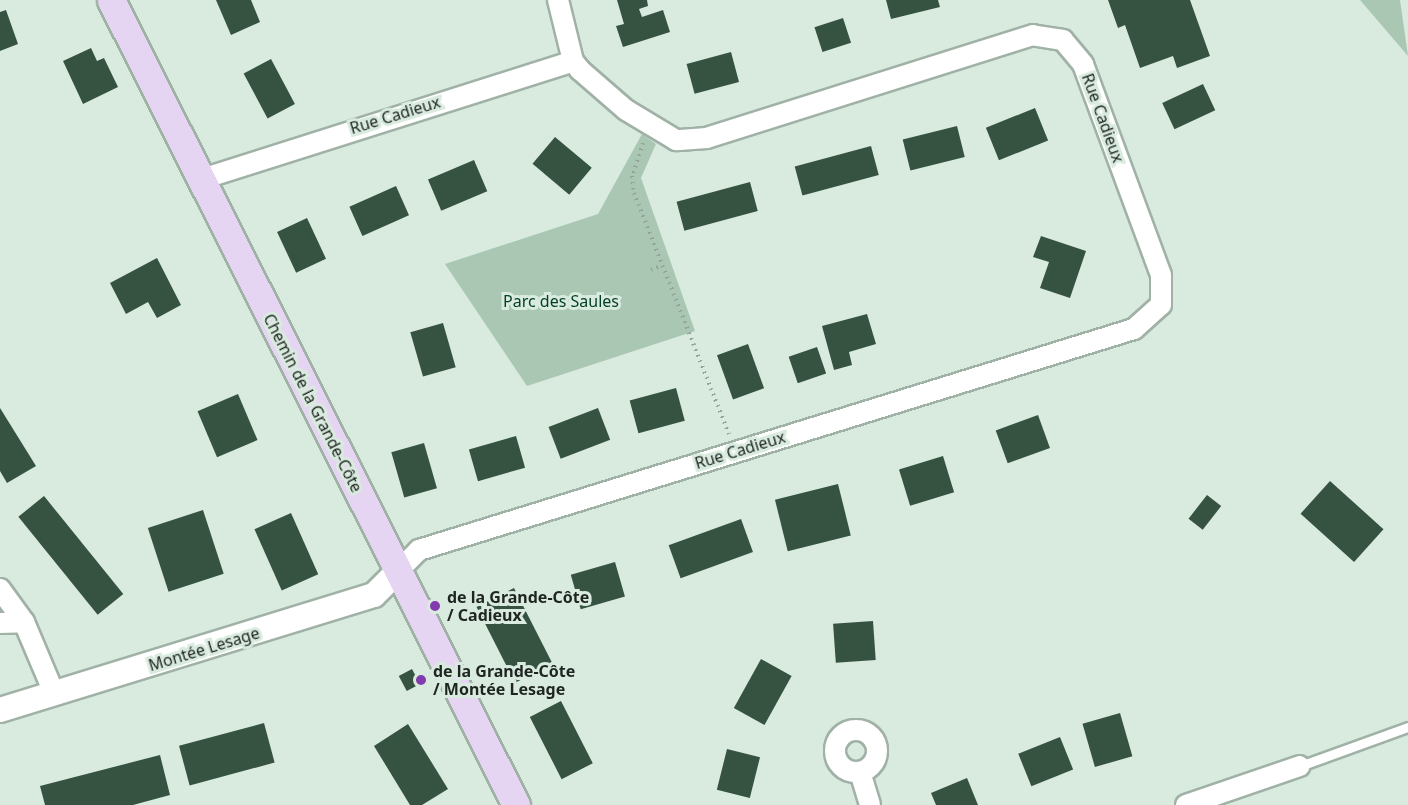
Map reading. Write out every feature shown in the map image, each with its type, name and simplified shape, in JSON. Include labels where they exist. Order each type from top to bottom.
[{"type":"main road","name":"Chemin de la Grande-Côte","points":[[111,0],[516,805]]},
{"type":"street","points":[[558,0],[573,61]]},
{"type":"street","name":"Rue Cadieux","points":[[201,179],[573,61],[651,128],[668,138],[695,140],[1024,38],[1056,37],[1083,64],[1161,275],[1161,304],[1134,329],[419,550],[398,571]]},
{"type":"street","name":"Montée Lesage","points":[[0,710],[374,595],[398,571]]},
{"type":"street","points":[[0,588],[24,622],[54,693]]},
{"type":"street","points":[[0,623],[24,622]]},
{"type":"street","points":[[1188,805],[1300,766]]},
{"type":"street","points":[[860,772],[870,805]]},
{"type":"lane","points":[[1300,766],[1408,727]]},
{"type":"path","points":[[645,137],[632,185],[732,441]]},
{"type":"path","points":[[651,270],[662,265]]},
{"type":"green space","points":[[1360,0],[1400,0],[1408,56]]},
{"type":"green space","name":"Parc des Saules","points":[[642,134],[656,144],[641,178],[695,331],[527,386],[445,264],[598,214]]},
{"type":"building","points":[[216,0],[251,0],[260,22],[231,35]]},
{"type":"building","points":[[617,0],[647,0],[648,6],[639,9],[642,17],[663,10],[670,32],[623,47],[616,26],[624,24]]},
{"type":"building","points":[[886,0],[938,0],[940,7],[891,19]]},
{"type":"building","points":[[1108,0],[1190,0],[1210,56],[1177,68],[1173,56],[1140,68],[1125,25],[1118,28]]},
{"type":"building","points":[[6,10],[18,44],[0,51],[0,12]]},
{"type":"building","points":[[843,18],[851,43],[823,52],[814,27]]},
{"type":"building","points":[[91,48],[97,61],[104,58],[118,87],[83,104],[63,61]]},
{"type":"building","points":[[731,52],[739,82],[695,94],[687,64]]},
{"type":"building","points":[[271,59],[295,104],[268,119],[244,74]]},
{"type":"building","points":[[1203,84],[1215,110],[1174,129],[1162,103]]},
{"type":"building","points":[[1035,108],[1048,140],[999,160],[986,128]]},
{"type":"building","points":[[957,126],[965,157],[910,171],[903,140]]},
{"type":"building","points":[[555,137],[592,168],[569,195],[533,164]]},
{"type":"building","points":[[871,146],[879,175],[802,195],[795,166]]},
{"type":"building","points":[[474,160],[487,191],[441,211],[428,180]]},
{"type":"building","points":[[750,182],[758,211],[684,231],[677,202]]},
{"type":"building","points":[[396,186],[409,215],[362,236],[349,207]]},
{"type":"building","points":[[307,218],[326,259],[296,273],[277,232]]},
{"type":"building","points":[[1041,236],[1086,251],[1070,298],[1040,288],[1049,262],[1033,257]]},
{"type":"building","points":[[157,258],[181,305],[157,318],[148,302],[126,314],[110,283]]},
{"type":"building","points":[[867,314],[876,344],[849,352],[852,365],[834,370],[822,326]]},
{"type":"building","points":[[443,323],[456,367],[423,377],[410,332]]},
{"type":"building","points":[[748,344],[764,388],[733,399],[717,355]]},
{"type":"building","points":[[817,347],[826,373],[798,383],[789,357]]},
{"type":"building","points":[[676,388],[685,421],[638,433],[630,400]]},
{"type":"building","points":[[238,394],[258,440],[217,457],[197,411]]},
{"type":"building","points":[[0,408],[36,466],[7,483],[0,471]]},
{"type":"building","points":[[598,408],[610,440],[561,459],[549,427]]},
{"type":"building","points":[[1038,415],[1050,448],[1008,463],[996,430]]},
{"type":"building","points":[[516,436],[525,468],[478,481],[469,450]]},
{"type":"building","points":[[424,443],[437,488],[404,498],[391,452]]},
{"type":"building","points":[[943,456],[954,492],[910,506],[899,469]]},
{"type":"building","points":[[1330,481],[1384,529],[1354,562],[1301,514]]},
{"type":"building","points":[[838,484],[851,535],[788,551],[775,500]]},
{"type":"building","points":[[1207,495],[1221,506],[1203,530],[1189,519]]},
{"type":"building","points":[[44,496],[123,594],[98,615],[18,517]]},
{"type":"building","points":[[203,510],[224,574],[169,592],[148,528]]},
{"type":"building","points":[[291,513],[318,574],[282,590],[254,529]]},
{"type":"building","points":[[741,519],[753,552],[681,578],[669,545]]},
{"type":"building","points":[[615,562],[625,597],[581,609],[571,575]]},
{"type":"building","points":[[514,588],[553,664],[515,683],[477,607]]},
{"type":"building","points":[[873,621],[876,660],[836,663],[833,624]]},
{"type":"building","points":[[761,659],[792,676],[764,725],[734,708]]},
{"type":"building","points":[[412,669],[420,684],[407,691],[399,676]]},
{"type":"building","points":[[561,701],[593,763],[562,779],[530,717]]},
{"type":"building","points":[[1120,713],[1132,756],[1095,767],[1083,724]]},
{"type":"building","points":[[264,723],[275,763],[190,785],[179,746]]},
{"type":"building","points":[[408,724],[448,789],[422,805],[410,805],[374,746]]},
{"type":"building","points":[[1060,737],[1073,769],[1031,786],[1018,754]]},
{"type":"building","points":[[727,749],[760,757],[750,798],[717,790]]},
{"type":"building","points":[[160,755],[170,795],[133,805],[45,805],[40,786]]},
{"type":"building","points":[[967,778],[978,805],[936,805],[931,793]]},
{"type":"place","name":"de la Grande-Côte / Cadieux","points":[[435,606]]},
{"type":"place","name":"de la Grande-Côte / Montée Lesage","points":[[421,680]]}]
